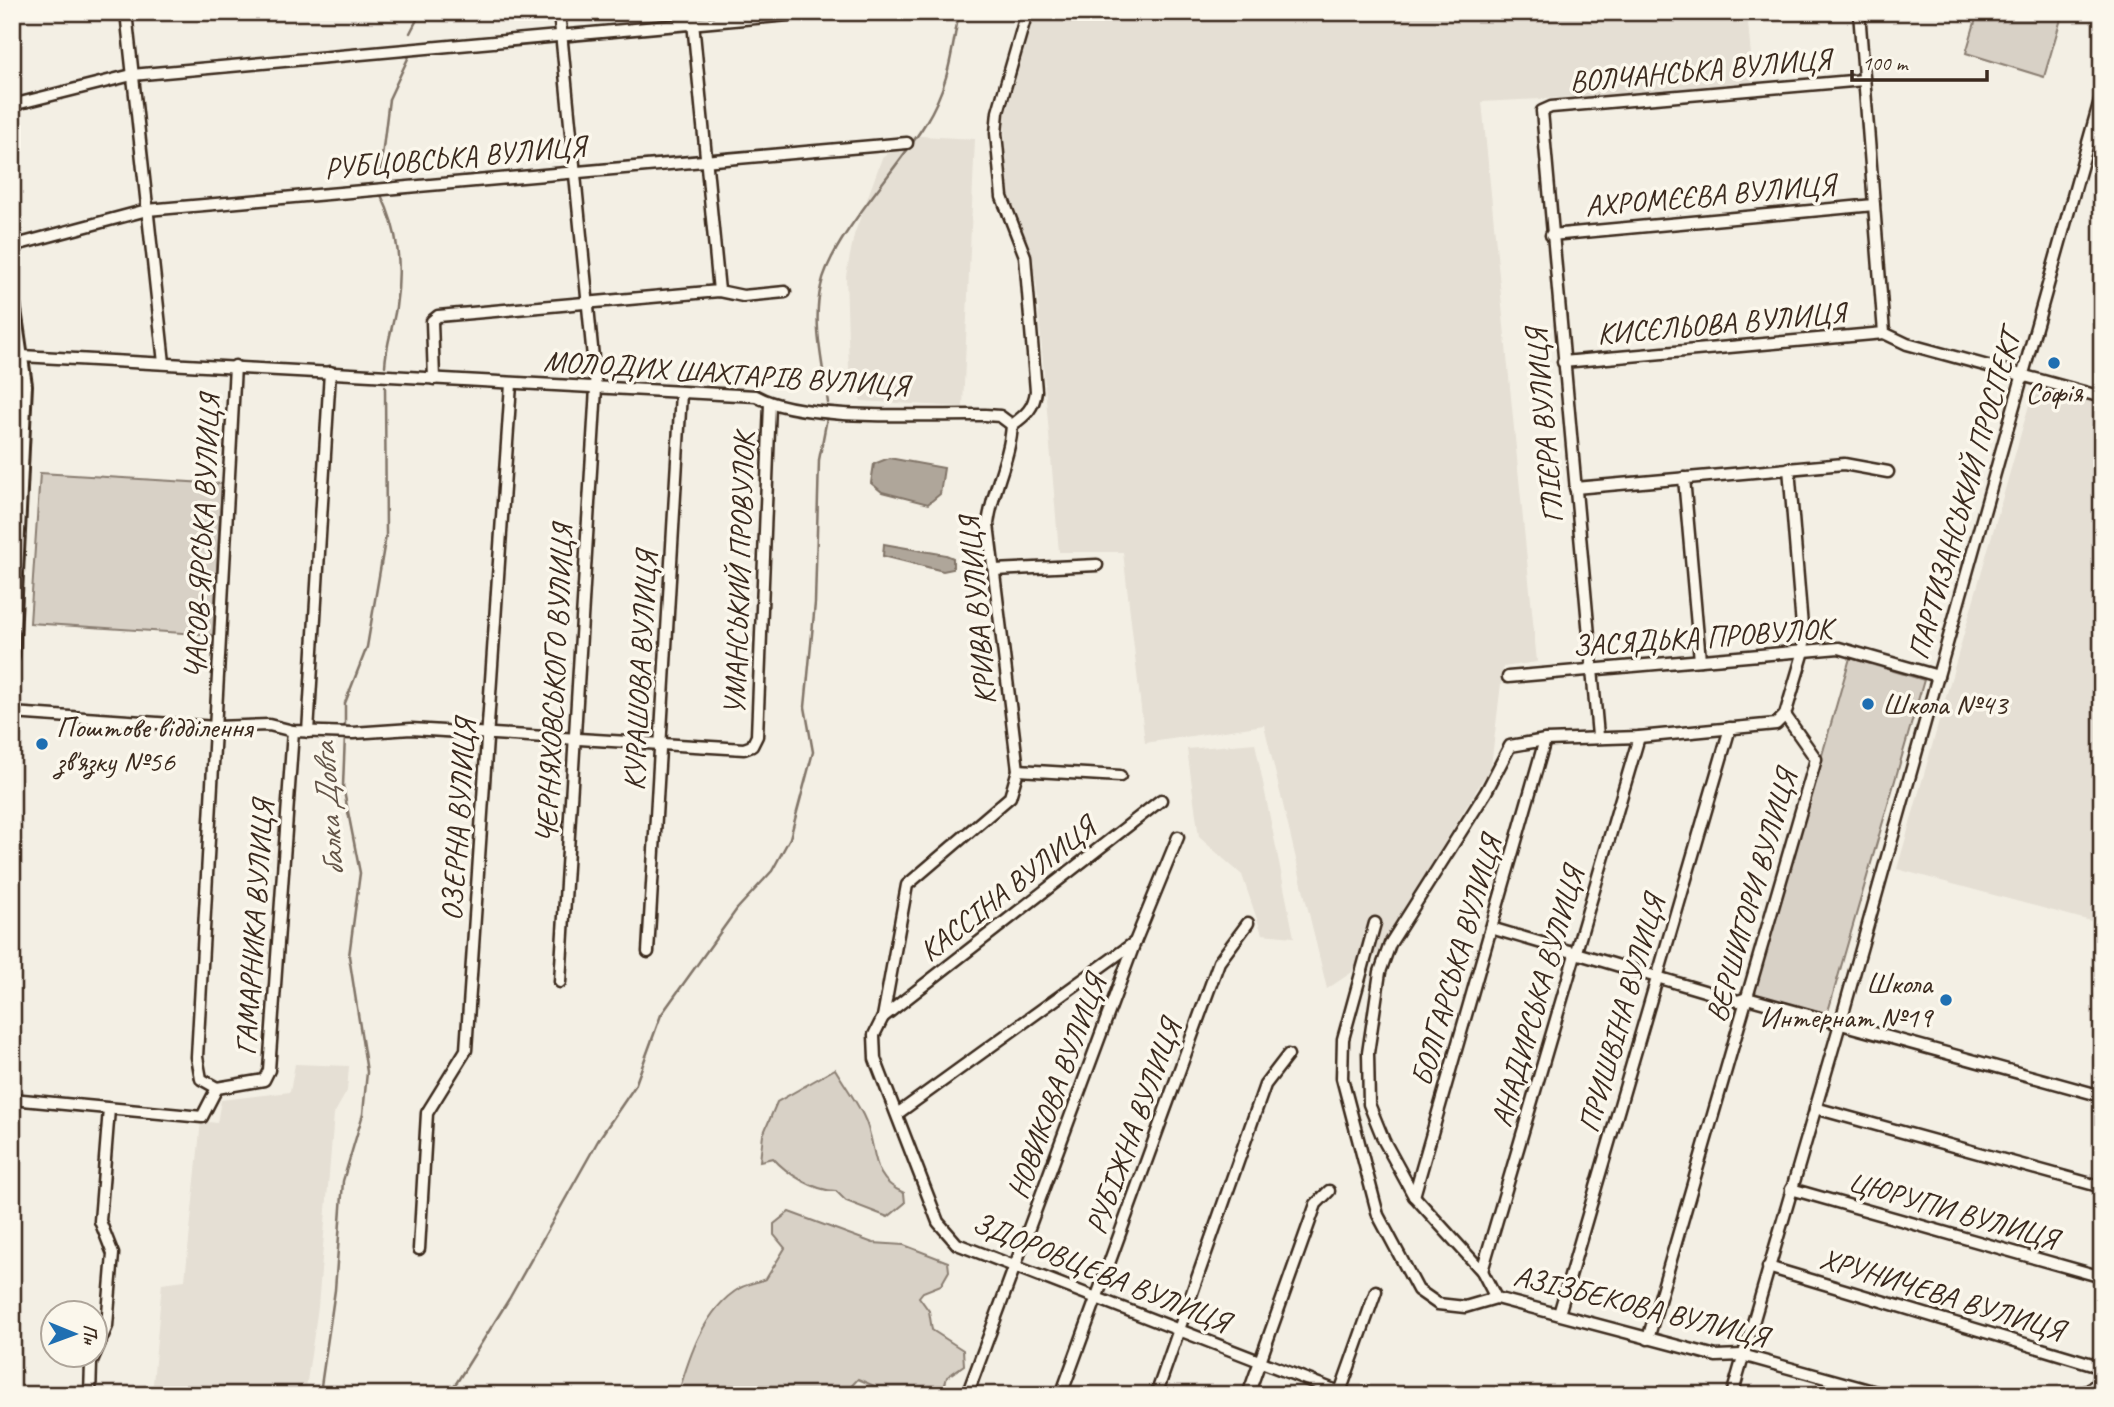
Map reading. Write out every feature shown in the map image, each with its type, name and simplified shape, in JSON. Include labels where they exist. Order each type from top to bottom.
[{"type":"main road","points":[[12,296],[17,356],[25,385],[12,657]]},
{"type":"street","name":"ЧАСОВ-ЯРСЬКА ВУЛИЦЯ","points":[[126,12],[164,363]]},
{"type":"street","name":"ЧЕРНЯХОВСЬКОГО ВУЛИЦЯ","points":[[559,12],[596,388],[560,982]]},
{"type":"street","points":[[12,106],[132,75],[561,34],[693,17],[821,12]]},
{"type":"street","points":[[1012,425],[1028,413],[1035,403],[1036,391],[1025,256],[1002,197],[996,133],[998,111],[1027,12]]},
{"type":"street","points":[[1859,12],[1884,333],[1891,339],[1907,344],[2102,397]]},
{"type":"street","points":[[693,17],[719,291]]},
{"type":"street","name":"ВОЛЧАНСЬКА ВУЛИЦЯ","points":[[1542,111],[1550,107],[1864,80]]},
{"type":"street","name":"ПАРТИЗАНСЬКИЙ ПРОСПЕКТ","points":[[1732,1395],[1840,1024],[2102,93]]},
{"type":"street","name":"ГЛІЄРА ВУЛИЦЯ","points":[[1542,111],[1551,235],[1598,736]]},
{"type":"street","name":"РУБЦОВСЬКА ВУЛИЦЯ","points":[[12,246],[147,210],[907,143]]},
{"type":"street","name":"АХРОМЄЄВА ВУЛИЦЯ","points":[[1551,235],[1874,205]]},
{"type":"street","name":"МОЛОДИХ ШАХТАРІВ ВУЛИЦЯ","points":[[433,379],[434,318],[719,291],[743,296],[785,292]]},
{"type":"street","name":"КИСЄЛЬОВА ВУЛИЦЯ","points":[[1563,362],[1884,333]]},
{"type":"street","name":"МОЛОДИХ ШАХТАРІВ ВУЛИЦЯ","points":[[17,356],[39,360],[235,366],[511,384],[756,396],[770,404],[838,412],[1000,416],[1012,425]]},
{"type":"street","name":"ЧАСОВ-ЯРСЬКА ВУЛИЦЯ","points":[[217,1088],[201,1079],[197,1057],[235,366]]},
{"type":"street","points":[[308,732],[330,372]]},
{"type":"street","name":"ОЗЕРНА ВУЛИЦЯ","points":[[419,1249],[427,1113],[466,1050],[511,384]]},
{"type":"street","name":"КУРАШОВА ВУЛИЦЯ","points":[[648,952],[681,393]]},
{"type":"street","name":"УМАНСЬКИЙ ПРОВУЛОК","points":[[661,744],[744,749],[752,746],[757,736],[770,404]]},
{"type":"street","name":"КРИВА ВУЛИЦЯ","points":[[907,885],[1010,797],[1018,770],[988,524],[994,492],[1011,441],[1012,425]]},
{"type":"street","points":[[1575,488],[1844,464],[1888,472]]},
{"type":"street","points":[[1545,740],[1598,736],[1639,737],[1776,724],[1785,715],[1804,651],[1789,468]]},
{"type":"street","points":[[1684,478],[1700,660]]},
{"type":"street","points":[[994,570],[1097,565]]},
{"type":"street","name":"ЗАСЯДЬКА ПРОВУЛОК","points":[[1508,677],[1839,648],[1938,676]]},
{"type":"street","points":[[12,713],[216,727],[269,725],[308,732],[353,733],[411,729],[661,744]]},
{"type":"street","name":"ВЕРШИГОРИ ВУЛИЦЯ","points":[[1648,1339],[1816,760],[1785,715]]},
{"type":"street","name":"ПРИШВІНА ВУЛИЦЯ","points":[[1559,1314],[1730,728]]},
{"type":"street","name":"ГАМАРНИКА ВУЛИЦЯ","points":[[217,1088],[255,1084],[264,1080],[269,1070],[293,731]]},
{"type":"street","name":"АНАДИРСЬКА ВУЛИЦЯ","points":[[1482,1271],[1639,737]]},
{"type":"street","name":"АЗІЗБЕКОВА ВУЛИЦЯ","points":[[1545,740],[1517,743],[1505,751],[1486,792],[1390,944],[1380,972],[1368,1053],[1369,1104],[1384,1141],[1414,1196],[1482,1271],[1496,1298],[1716,1356],[1742,1355],[1887,1395]]},
{"type":"street","name":"БОЛГАРСЬКА ВУЛИЦЯ","points":[[1414,1196],[1545,740]]},
{"type":"street","name":"КАССІНА ВУЛИЦЯ","points":[[1018,770],[1120,776]]},
{"type":"street","name":"КАССІНА ВУЛИЦЯ","points":[[883,1017],[1161,800]]},
{"type":"street","name":"НОВИКОВА ВУЛИЦЯ","points":[[967,1395],[1135,942],[1178,837]]},
{"type":"street","name":"ЗДОРОВЦЕВА ВУЛИЦЯ","points":[[907,885],[883,1017],[874,1035],[875,1059],[938,1222],[947,1234],[957,1244],[1015,1269],[1342,1394]]},
{"type":"street","name":"РУБІЖНА ВУЛИЦЯ","points":[[1061,1395],[1219,962],[1248,923]]},
{"type":"street","points":[[1375,923],[1343,1039],[1342,1078],[1378,1215],[1418,1290],[1438,1304],[1465,1307],[1496,1298]]},
{"type":"street","points":[[1491,928],[1738,1001],[1746,998],[2102,1096]]},
{"type":"street","points":[[897,1114],[1135,942]]},
{"type":"street","points":[[1156,1395],[1265,1085],[1288,1055]]},
{"type":"street","points":[[12,1099],[202,1117],[217,1088]]},
{"type":"street","points":[[1815,1108],[2102,1187]]},
{"type":"street","points":[[90,1395],[91,1363],[107,1326],[113,1254],[100,1221],[109,1109]]},
{"type":"street","name":"ЦЮРУПИ ВУЛИЦЯ","points":[[1791,1189],[2102,1277]]},
{"type":"street","points":[[1248,1395],[1316,1204],[1329,1191]]},
{"type":"street","name":"ХРУНИЧЕВА ВУЛИЦЯ","points":[[1768,1267],[2102,1367]]},
{"type":"street","points":[[1342,1394],[1376,1291]]},
{"type":"street","points":[[2082,1395],[2102,1380]]},
{"type":"shaded area","points":[[1029,12],[1747,12],[1754,88],[1482,102],[1537,662],[1503,667],[1491,766],[1376,956],[1327,989],[1264,725],[1145,743],[1123,552],[1059,552],[1036,281],[1006,195],[1004,106]]},
{"type":"shaded area","points":[[1978,12],[2063,12],[2044,77],[1966,53]]},
{"type":"shaded area","points":[[911,137],[975,139],[963,407],[861,401],[849,369],[846,276],[854,235],[882,158]]},
{"type":"shaded area","points":[[2035,384],[2102,405],[2102,924],[1897,869]]},
{"type":"shaded area","points":[[889,458],[944,468],[940,494],[928,504],[882,492],[871,483],[874,464]]},
{"type":"shaded area","points":[[40,473],[222,484],[213,635],[30,623]]},
{"type":"shaded area","points":[[884,544],[946,555],[953,558],[953,569],[943,571],[883,556]]},
{"type":"shaded area","points":[[1850,658],[1924,680],[1827,1015],[1753,994]]},
{"type":"shaded area","points":[[1255,743],[1294,937],[1262,934],[1242,875],[1199,837],[1187,749]]},
{"type":"shaded area","points":[[295,1064],[349,1066],[347,1091],[334,1114],[318,1307],[305,1395],[152,1395],[162,1283],[185,1280],[201,1121],[217,1123],[221,1100],[290,1092]]},
{"type":"shaded area","points":[[835,1069],[863,1115],[884,1178],[904,1193],[905,1203],[888,1217],[846,1201],[836,1191],[819,1188],[802,1180],[773,1158],[760,1161],[763,1135],[777,1102]]},
{"type":"shaded area","points":[[789,1212],[873,1243],[904,1245],[948,1262],[949,1271],[941,1285],[923,1292],[919,1297],[929,1311],[932,1330],[963,1350],[964,1365],[947,1377],[942,1395],[895,1395],[858,1379],[843,1395],[678,1395],[687,1365],[707,1321],[727,1297],[740,1288],[766,1279],[785,1248],[774,1235],[774,1224]]},
{"type":"waterway","points":[[410,33],[421,12]]},
{"type":"waterway","points":[[828,403],[819,344],[818,315],[821,286],[827,268],[851,226],[933,110],[948,70],[959,12]]},
{"type":"waterway","name":"балка Довга","points":[[380,173],[389,99],[411,52]]},
{"type":"waterway","name":"балка Довга","points":[[381,195],[392,222],[399,264],[396,307],[385,366]]},
{"type":"waterway","name":"балка Довга","points":[[345,728],[345,703],[367,647],[386,535],[385,387]]},
{"type":"waterway","points":[[445,1395],[457,1382],[509,1299],[599,1139],[635,1086],[661,1015],[737,909],[772,871],[790,838],[813,752],[805,707],[815,603],[819,460],[827,418]]},
{"type":"waterway","name":"балка Довга","points":[[314,1395],[321,1386],[335,1290],[343,1181],[363,1114],[367,1072],[349,956],[360,873],[343,786],[345,735]]},
{"type":"place","name":"Софія","points":[[2054,363]]},
{"type":"place","name":"Школа №43","points":[[1868,704]]},
{"type":"place","name":"Поштове відділення зв'язку №56","points":[[42,744]]},
{"type":"place","name":"Школа Интернат №19","points":[[1946,1000]]}]
